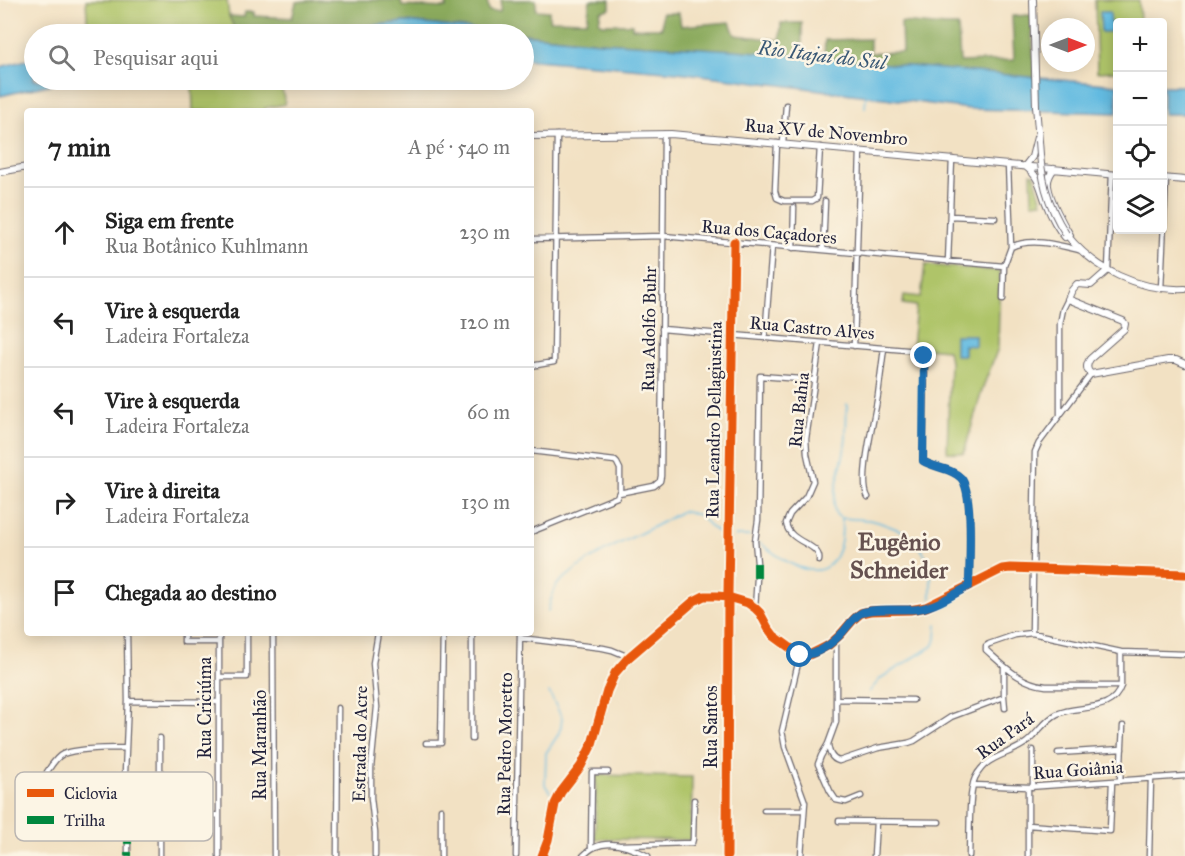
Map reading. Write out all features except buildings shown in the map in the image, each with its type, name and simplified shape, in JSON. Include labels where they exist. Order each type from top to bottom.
[{"type":"main road","points":[[1033,0],[1036,106],[1041,171],[1053,213],[1064,234]]},
{"type":"main road","points":[[1039,132],[1032,158],[1025,166],[1038,180],[1049,211],[1064,234],[1078,248],[1108,270],[1136,283],[1161,289],[1185,290]]},
{"type":"main road","name":"Rua XV de Novembro","points":[[534,136],[664,134],[1113,175]]},
{"type":"main road","points":[[0,172],[24,168]]},
{"type":"main road","points":[[1054,169],[1049,177],[1048,186],[1061,218],[1078,248]]},
{"type":"main road","points":[[1167,179],[1185,180]]},
{"type":"main road","points":[[1038,180],[1048,186]]},
{"type":"main road","points":[[1049,211],[1052,196]]},
{"type":"main road","points":[[1108,270],[1091,285],[1077,284],[1068,299],[1123,321],[1125,324],[1124,329],[1090,359],[1087,369],[1091,374],[1160,360],[1176,360],[1185,364]]},
{"type":"street","points":[[786,105],[775,191],[777,198],[784,201],[813,201],[817,198],[820,147]]},
{"type":"street","name":"Rua Adolfo Buhr","points":[[620,493],[654,486],[660,481],[661,476],[664,134]]},
{"type":"street","points":[[534,365],[554,362],[556,135]]},
{"type":"street","points":[[854,346],[860,151]]},
{"type":"street","points":[[948,262],[952,159]]},
{"type":"street","points":[[1003,299],[1004,266],[1011,247],[1008,164]]},
{"type":"street","points":[[1108,270],[1115,180]]},
{"type":"street","points":[[1161,289],[1164,180]]},
{"type":"street","points":[[823,250],[825,201]]},
{"type":"street","points":[[792,248],[794,207]]},
{"type":"street","points":[[950,216],[995,218]]},
{"type":"street","points":[[1058,245],[1064,234]]},
{"type":"street","name":"Rua dos Caçadores","points":[[534,239],[663,236],[1004,266]]},
{"type":"street","name":"Rua Leandro Dellagiustina","points":[[728,597],[734,243]]},
{"type":"street","points":[[1011,247],[1029,243],[1078,248]]},
{"type":"street","points":[[765,338],[772,246]]},
{"type":"street","points":[[1060,415],[1059,330],[1068,299]]},
{"type":"street","name":"Rua Castro Alves","points":[[662,329],[918,351],[923,354],[923,461],[957,475],[965,485],[969,508],[969,586]]},
{"type":"street","name":"Rua Bahia","points":[[819,561],[820,556],[817,552],[793,537],[786,523],[790,514],[806,497],[813,481],[806,446],[820,343]]},
{"type":"street","points":[[868,497],[865,489],[868,449],[884,348]]},
{"type":"street","points":[[1032,633],[1035,452],[1039,443],[1091,374]]},
{"type":"street","points":[[757,563],[755,541],[758,520],[760,376],[814,380]]},
{"type":"street","points":[[534,451],[615,461],[620,469],[620,493],[616,497],[534,531]]},
{"type":"street","points":[[542,856],[558,799],[585,759],[615,673],[629,657],[699,598],[728,597],[748,603],[755,608],[774,636],[800,655],[809,655],[836,639],[861,613],[926,607],[1002,569],[1185,574]]},
{"type":"street","points":[[755,608],[757,578]]},
{"type":"street","name":"Rua Santos","points":[[728,597],[728,856]]},
{"type":"street","points":[[1121,652],[1121,686],[1040,686],[1020,678],[986,650],[986,646],[1015,635],[1032,633],[1121,652],[1185,654]]},
{"type":"street","points":[[125,772],[128,701],[127,636]]},
{"type":"street","points":[[184,636],[184,642],[219,642]]},
{"type":"street","name":"Rua Criciúma","points":[[219,636],[219,856]]},
{"type":"street","points":[[219,677],[247,677],[247,636]]},
{"type":"street","name":"Rua Maranhão","points":[[273,636],[273,856]]},
{"type":"street","name":"Estrada do Acre","points":[[375,856],[371,768],[377,706],[373,663],[378,636]]},
{"type":"street","points":[[426,743],[441,743],[443,636]]},
{"type":"street","points":[[472,636],[472,739]]},
{"type":"street","name":"Rua Pedro Moretto","points":[[516,856],[520,636]]},
{"type":"street","points":[[526,636],[603,648],[629,657]]},
{"type":"street","points":[[836,639],[836,722],[818,764],[836,800],[846,802],[861,796]]},
{"type":"street","points":[[800,655],[782,731],[785,747],[804,797],[801,856]]},
{"type":"street","points":[[1004,666],[1005,708]]},
{"type":"street","name":"Rua Pará","points":[[969,856],[973,785],[979,772],[995,757],[1026,743],[1056,714],[1105,704],[1116,696],[1121,686]]},
{"type":"street","points":[[828,744],[830,754],[839,761],[878,748],[908,743],[920,738],[951,717],[1004,697]]},
{"type":"street","points":[[836,699],[913,700]]},
{"type":"street","points":[[128,701],[219,702]]},
{"type":"street","points":[[337,856],[338,708]]},
{"type":"street","points":[[1120,781],[1123,726]]},
{"type":"street","points":[[160,738],[160,772]]},
{"type":"street","points":[[47,772],[64,754],[97,748],[126,748]]},
{"type":"street","points":[[1058,753],[1122,749]]},
{"type":"street","points":[[1028,856],[1033,750]]},
{"type":"street","points":[[591,849],[592,772],[608,772]]},
{"type":"street","name":"Rua Goiânia","points":[[973,785],[1031,787],[1185,776]]},
{"type":"street","points":[[1149,856],[1151,779]]},
{"type":"street","points":[[1028,825],[1110,831],[1112,782]]},
{"type":"street","points":[[583,856],[591,849],[604,844],[692,843],[694,800]]},
{"type":"street","points":[[441,809],[441,856]]},
{"type":"street","points":[[764,810],[804,810]]},
{"type":"street","points":[[213,815],[219,815]]},
{"type":"street","points":[[839,821],[939,822]]},
{"type":"street","points":[[874,856],[876,822]]},
{"type":"street","points":[[621,845],[648,856]]},
{"type":"green space","points":[[86,0],[227,0],[233,24],[87,24]]},
{"type":"green space","points":[[401,0],[402,6],[446,8],[447,1],[487,0],[489,11],[500,11],[501,0],[536,0],[536,10],[549,11],[549,20],[587,21],[590,0],[610,0],[610,9],[601,11],[599,22],[632,24],[632,28],[662,28],[662,13],[679,13],[681,26],[730,22],[735,35],[780,40],[781,23],[802,23],[802,55],[824,55],[825,40],[870,39],[870,53],[902,52],[901,22],[958,26],[960,62],[1014,60],[1012,16],[1031,15],[1035,78],[534,35],[534,24],[405,22],[233,24],[229,16],[244,17],[245,12],[254,12],[254,16],[292,18],[296,2]]},
{"type":"green space","points":[[1095,0],[1139,0],[1140,18],[1113,18],[1113,71],[1097,72]]},
{"type":"green space","points":[[192,90],[282,90],[285,104],[265,108],[193,108]]},
{"type":"green space","points":[[1031,173],[1034,174],[1042,202],[1032,203]]},
{"type":"green space","points":[[925,265],[1000,271],[998,348],[983,387],[964,453],[947,452],[950,362],[948,350],[912,347],[916,306],[903,304],[904,295],[921,297]]},
{"type":"green space","points":[[596,775],[692,777],[691,840],[595,839]]},
{"type":"water","points":[[1100,12],[1110,12],[1111,32],[1101,32]]},
{"type":"water","points":[[405,22],[424,24],[386,24]]},
{"type":"water","points":[[534,35],[599,42],[735,50],[1113,85],[1113,113],[970,109],[677,72],[534,60]]},
{"type":"water","points":[[24,61],[24,90],[26,90],[0,96],[0,67]]},
{"type":"water","points":[[1167,86],[1185,86],[1185,114],[1167,114]]},
{"type":"water","points":[[955,335],[975,335],[975,346],[964,345],[964,355],[955,355]]},
{"type":"waterway","points":[[865,108],[866,96]]},
{"type":"waterway","points":[[847,404],[846,441],[835,498],[835,513],[841,518],[878,522],[905,532],[917,542],[931,565],[931,599]]},
{"type":"waterway","points":[[548,611],[557,585],[571,573],[597,555],[682,511],[699,515],[723,535]]},
{"type":"waterway","points":[[760,543],[793,565],[805,569],[825,568],[836,556],[839,547],[841,518]]},
{"type":"waterway","points":[[735,536],[749,536]]},
{"type":"waterway","points":[[869,692],[881,678],[934,645],[937,624]]},
{"type":"waterway","points":[[549,692],[562,718],[558,735],[546,753],[545,785],[550,792]]},
{"type":"marked path","points":[[757,563],[757,578]]},
{"type":"marked path","points":[[128,841],[128,856]]},
{"type":"cycle path","points":[[727,856],[728,592],[734,242]]},
{"type":"cycle path","points":[[542,856],[548,840],[555,804],[561,792],[581,766],[592,744],[607,691],[615,673],[629,657],[694,601],[704,596],[728,597],[748,603],[760,613],[774,636],[800,655],[809,655],[829,645],[861,613],[926,607],[1002,569],[1185,574]]},
{"type":"district","name":"Eugênio Schneider","points":[[899,556]]},
{"type":"route","points":[[800,655],[809,655],[829,645],[861,613],[926,607],[969,586],[969,500],[965,485],[957,475],[923,461],[924,356]]},
{"type":"water label","name":"Rio Itajaí do Sul","points":[[822,55]]}]
